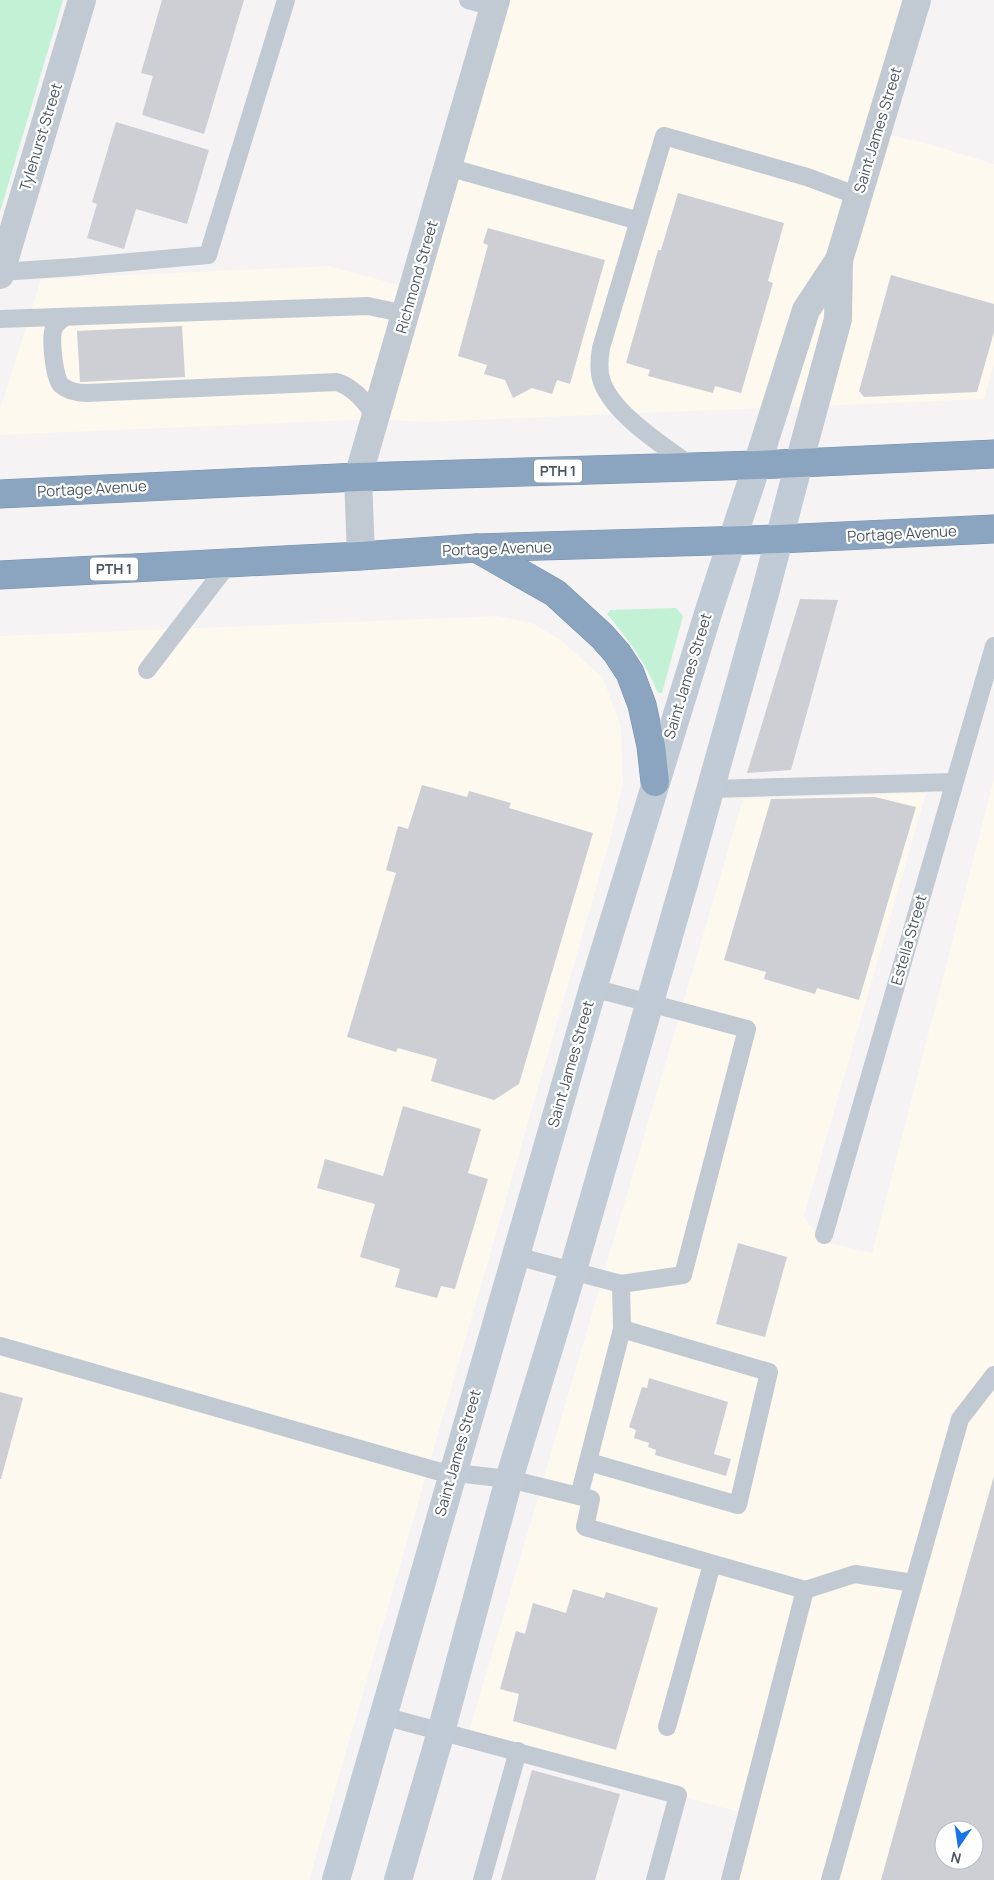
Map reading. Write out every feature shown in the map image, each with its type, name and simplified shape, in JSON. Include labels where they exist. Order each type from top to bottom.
[{"type":"highway","name":"Portage Avenue","points":[[0,494],[358,477],[757,465],[994,454]]},
{"type":"highway","name":"Portage Avenue","points":[[0,575],[476,548],[731,541],[994,529]]},
{"type":"highway","points":[[476,548],[555,593],[602,636],[617,653],[630,673],[642,705],[651,746],[655,782]]},
{"type":"main road","name":"Saint James Street","points":[[398,1880],[441,1732],[509,1479],[573,1270],[650,1003],[780,539],[798,463]]},
{"type":"main road","name":"Saint James Street","points":[[336,1880],[593,988],[655,782],[757,465]]},
{"type":"street","name":"Tylehurst Street","points":[[0,273],[82,0]]},
{"type":"street","name":"Saint James Street","points":[[798,463],[838,319],[839,260],[918,0]]},
{"type":"street","name":"Richmond Street","points":[[361,556],[358,477],[495,3]]},
{"type":"street","name":"Saint James Street","points":[[757,465],[806,310],[839,260]]},
{"type":"lane","points":[[0,273],[208,255],[286,0]]},
{"type":"lane","points":[[468,0],[495,3]]},
{"type":"lane","points":[[691,466],[627,416],[607,391],[602,382],[599,368],[601,348],[664,136],[807,177],[858,196]]},
{"type":"lane","points":[[448,167],[639,221]]},
{"type":"lane","points":[[0,319],[368,306],[406,314]]},
{"type":"lane","points":[[65,316],[54,328],[53,346],[58,380],[66,389],[72,391],[87,393],[337,382],[357,394],[368,405],[376,418]]},
{"type":"lane","points":[[147,670],[229,563]]},
{"type":"lane","name":"Estella Street","points":[[824,1235],[994,646]]},
{"type":"lane","points":[[710,789],[954,782]]},
{"type":"lane","points":[[516,1256],[621,1284],[683,1275],[747,1029],[593,988]]},
{"type":"lane","points":[[579,1496],[622,1329],[621,1284]]},
{"type":"lane","points":[[589,1462],[738,1505],[769,1372],[622,1329]]},
{"type":"lane","points":[[0,1346],[437,1471],[509,1479],[591,1499],[585,1527],[805,1590],[855,1574],[913,1583]]},
{"type":"lane","points":[[830,1880],[960,1419],[994,1375]]},
{"type":"lane","points":[[667,1727],[712,1564]]},
{"type":"lane","points":[[730,1880],[805,1590]]},
{"type":"lane","points":[[382,1716],[518,1751],[678,1796],[655,1880]]},
{"type":"lane","points":[[482,1880],[518,1751]]},
{"type":"shaded area","points":[[496,0],[917,0],[878,132],[929,144],[994,164],[994,364],[984,399],[426,422],[376,419],[0,435],[0,410],[41,279],[329,266],[413,289]]},
{"type":"shaded area","points":[[499,616],[534,624],[562,641],[603,678],[621,727],[623,783],[611,836],[309,1880],[0,1880],[0,636]]},
{"type":"shaded area","points":[[994,779],[994,1880],[730,1880],[746,1814],[518,1751],[467,1739],[743,799],[926,793],[804,1216],[821,1241],[872,1253]]},
{"type":"green space","points":[[0,0],[63,0],[0,212]]},
{"type":"green space","points":[[676,608],[683,616],[662,693],[658,693],[636,652],[607,614],[610,610]]},
{"type":"building","points":[[162,0],[244,0],[204,134],[142,115],[153,76],[141,73]]},
{"type":"building","points":[[116,122],[209,150],[187,224],[136,209],[124,249],[87,238],[97,204],[92,202]]},
{"type":"building","points":[[678,193],[784,223],[768,281],[773,283],[741,393],[715,386],[713,393],[648,376],[650,370],[626,363],[658,250],[661,250]]},
{"type":"building","points":[[488,228],[605,260],[570,384],[557,380],[552,394],[532,388],[513,398],[505,380],[484,374],[487,365],[458,356],[488,245],[483,243]]},
{"type":"building","points":[[891,275],[994,304],[994,332],[977,392],[864,397],[859,391]]},
{"type":"building","points":[[182,326],[185,377],[80,382],[77,331]]},
{"type":"building","points":[[800,599],[838,600],[791,770],[747,773]]},
{"type":"building","points":[[422,785],[467,797],[469,791],[511,803],[509,808],[593,833],[519,1084],[494,1100],[431,1081],[437,1059],[398,1048],[396,1052],[347,1037],[396,873],[386,870],[398,826],[408,829]]},
{"type":"building","points":[[875,797],[916,807],[859,1000],[817,988],[815,994],[764,979],[766,972],[724,960],[771,799]]},
{"type":"building","points":[[403,1106],[481,1129],[468,1173],[488,1179],[455,1289],[441,1286],[437,1298],[395,1287],[400,1269],[360,1257],[375,1204],[317,1188],[325,1159],[383,1176]]},
{"type":"building","points":[[738,1243],[787,1257],[765,1337],[716,1324]]},
{"type":"building","points":[[649,1378],[728,1402],[714,1454],[731,1459],[726,1476],[655,1455],[656,1450],[648,1447],[649,1443],[634,1438],[636,1430],[629,1427],[642,1387],[647,1388]]},
{"type":"building","points":[[0,1392],[23,1398],[1,1479],[0,1479]]},
{"type":"building","points":[[994,1476],[994,1880],[881,1880]]},
{"type":"building","points":[[573,1589],[604,1598],[606,1592],[658,1608],[616,1750],[513,1721],[519,1694],[500,1689],[516,1631],[525,1634],[533,1603],[566,1613]]},
{"type":"building","points":[[532,1770],[620,1794],[595,1880],[501,1880]]}]
